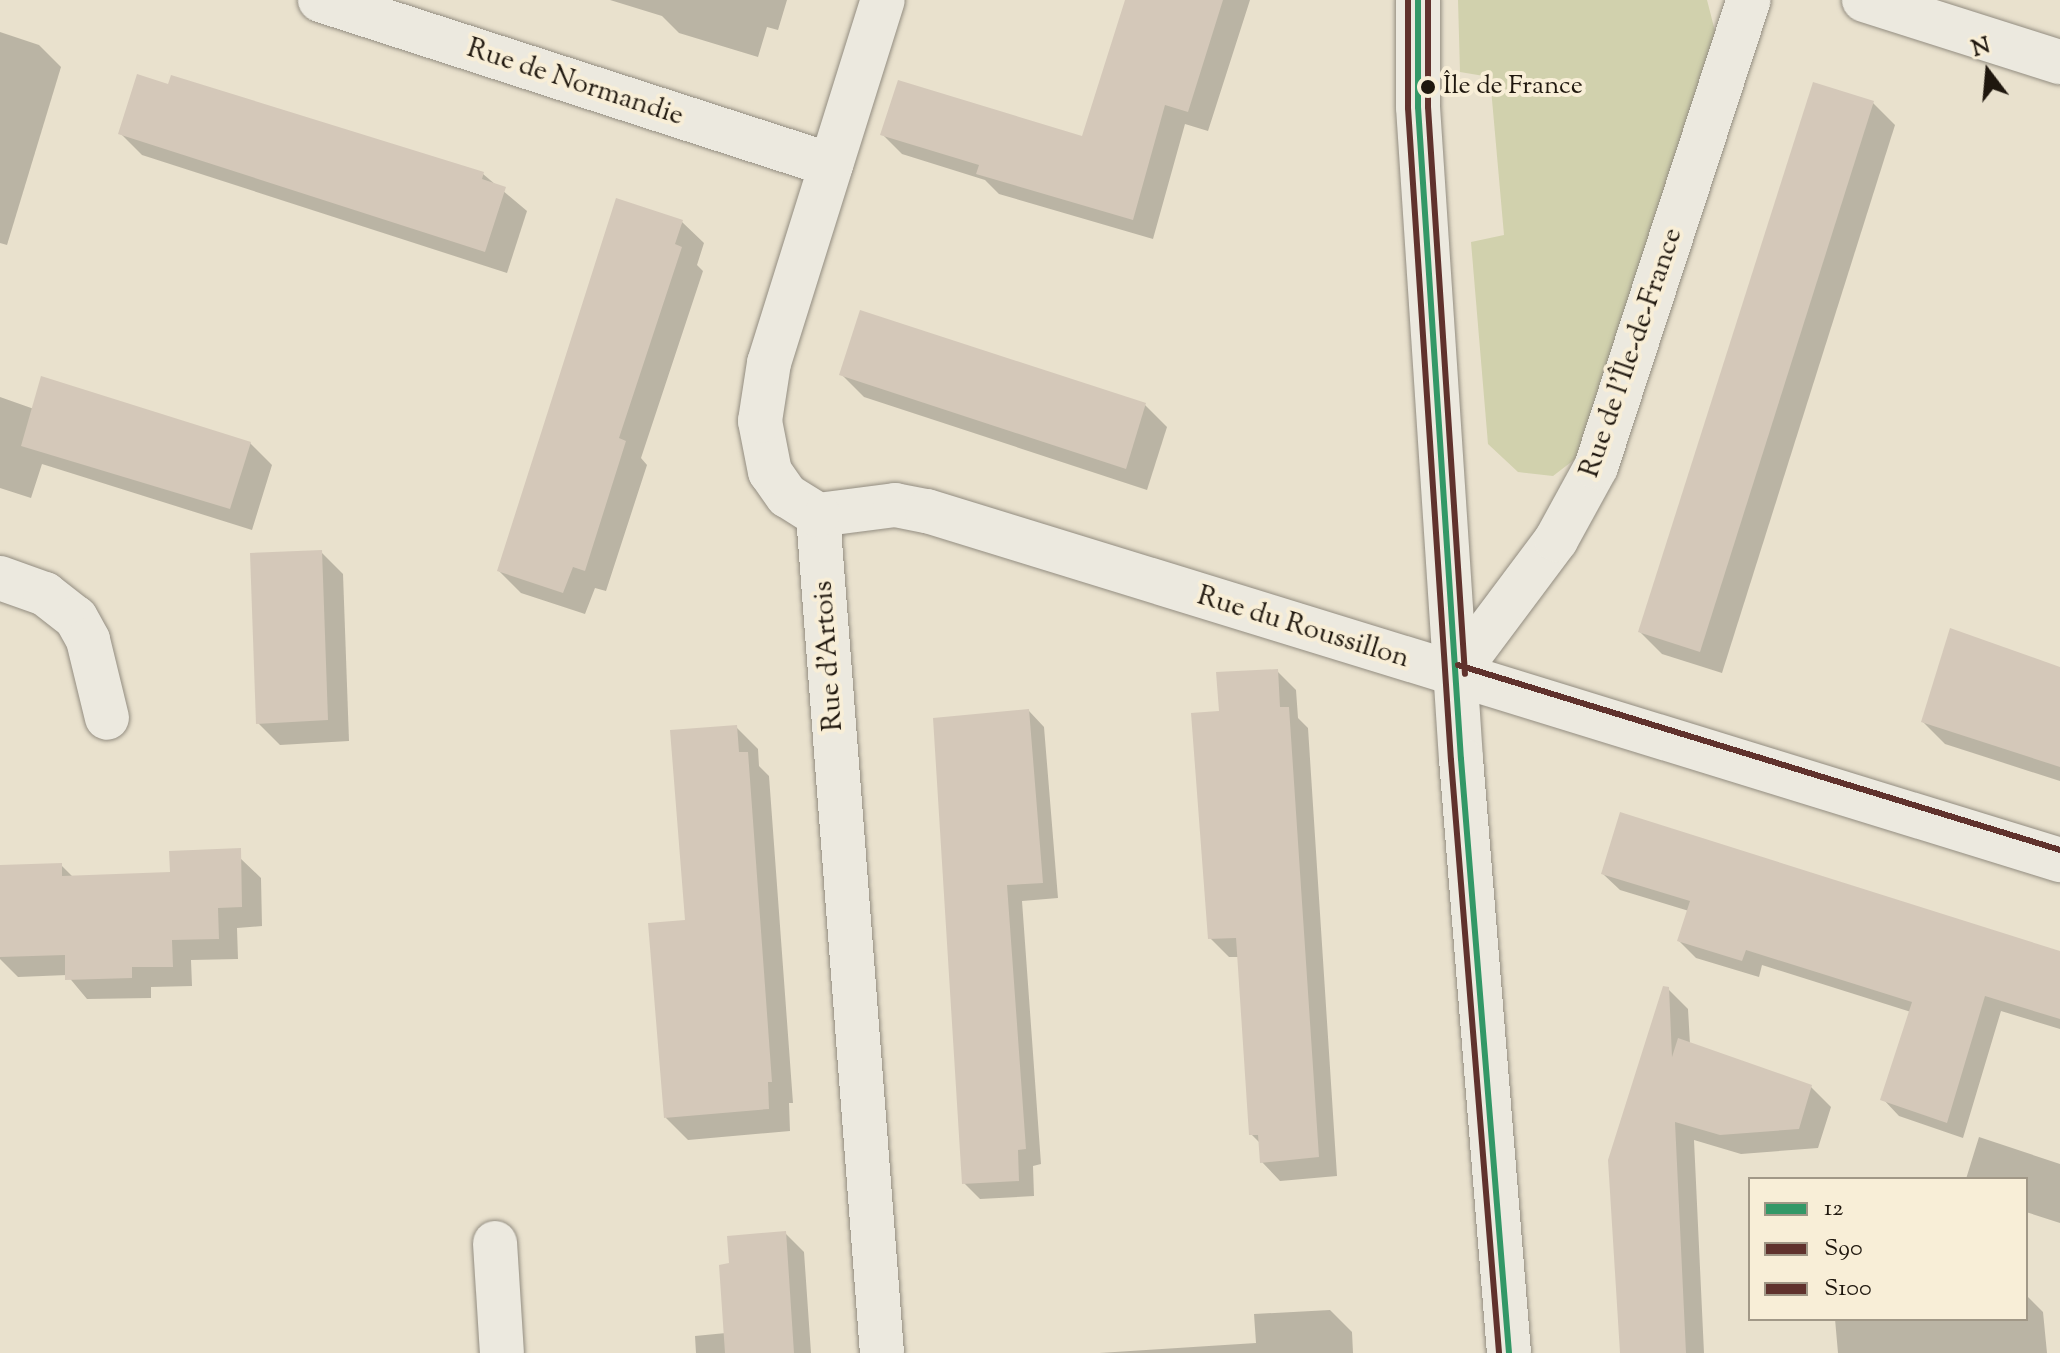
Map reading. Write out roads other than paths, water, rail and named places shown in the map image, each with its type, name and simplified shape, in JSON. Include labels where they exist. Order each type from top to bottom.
[{"type":"street","name":"Rue de Normandie","points":[[320,0],[831,165]]},
{"type":"street","points":[[818,515],[787,496],[770,472],[760,421],[769,363],[883,0]]},
{"type":"street","points":[[1418,0],[1418,107],[1455,675],[1509,1353]]},
{"type":"street","name":"Rue de l'Île-de-France","points":[[1455,675],[1556,540],[1596,467],[1749,0]]},
{"type":"street","points":[[1864,0],[2060,62]]},
{"type":"street","name":"Rue du Roussillon","points":[[818,515],[895,505],[927,511],[2060,860]]},
{"type":"street","name":"Rue d'Artois","points":[[818,515],[882,1353]]},
{"type":"street","points":[[0,578],[54,599],[76,618],[88,640],[107,718]]},
{"type":"street","points":[[495,1243],[502,1353]]},
{"type":"place","name":"Île de France","points":[[1428,87]]}]
